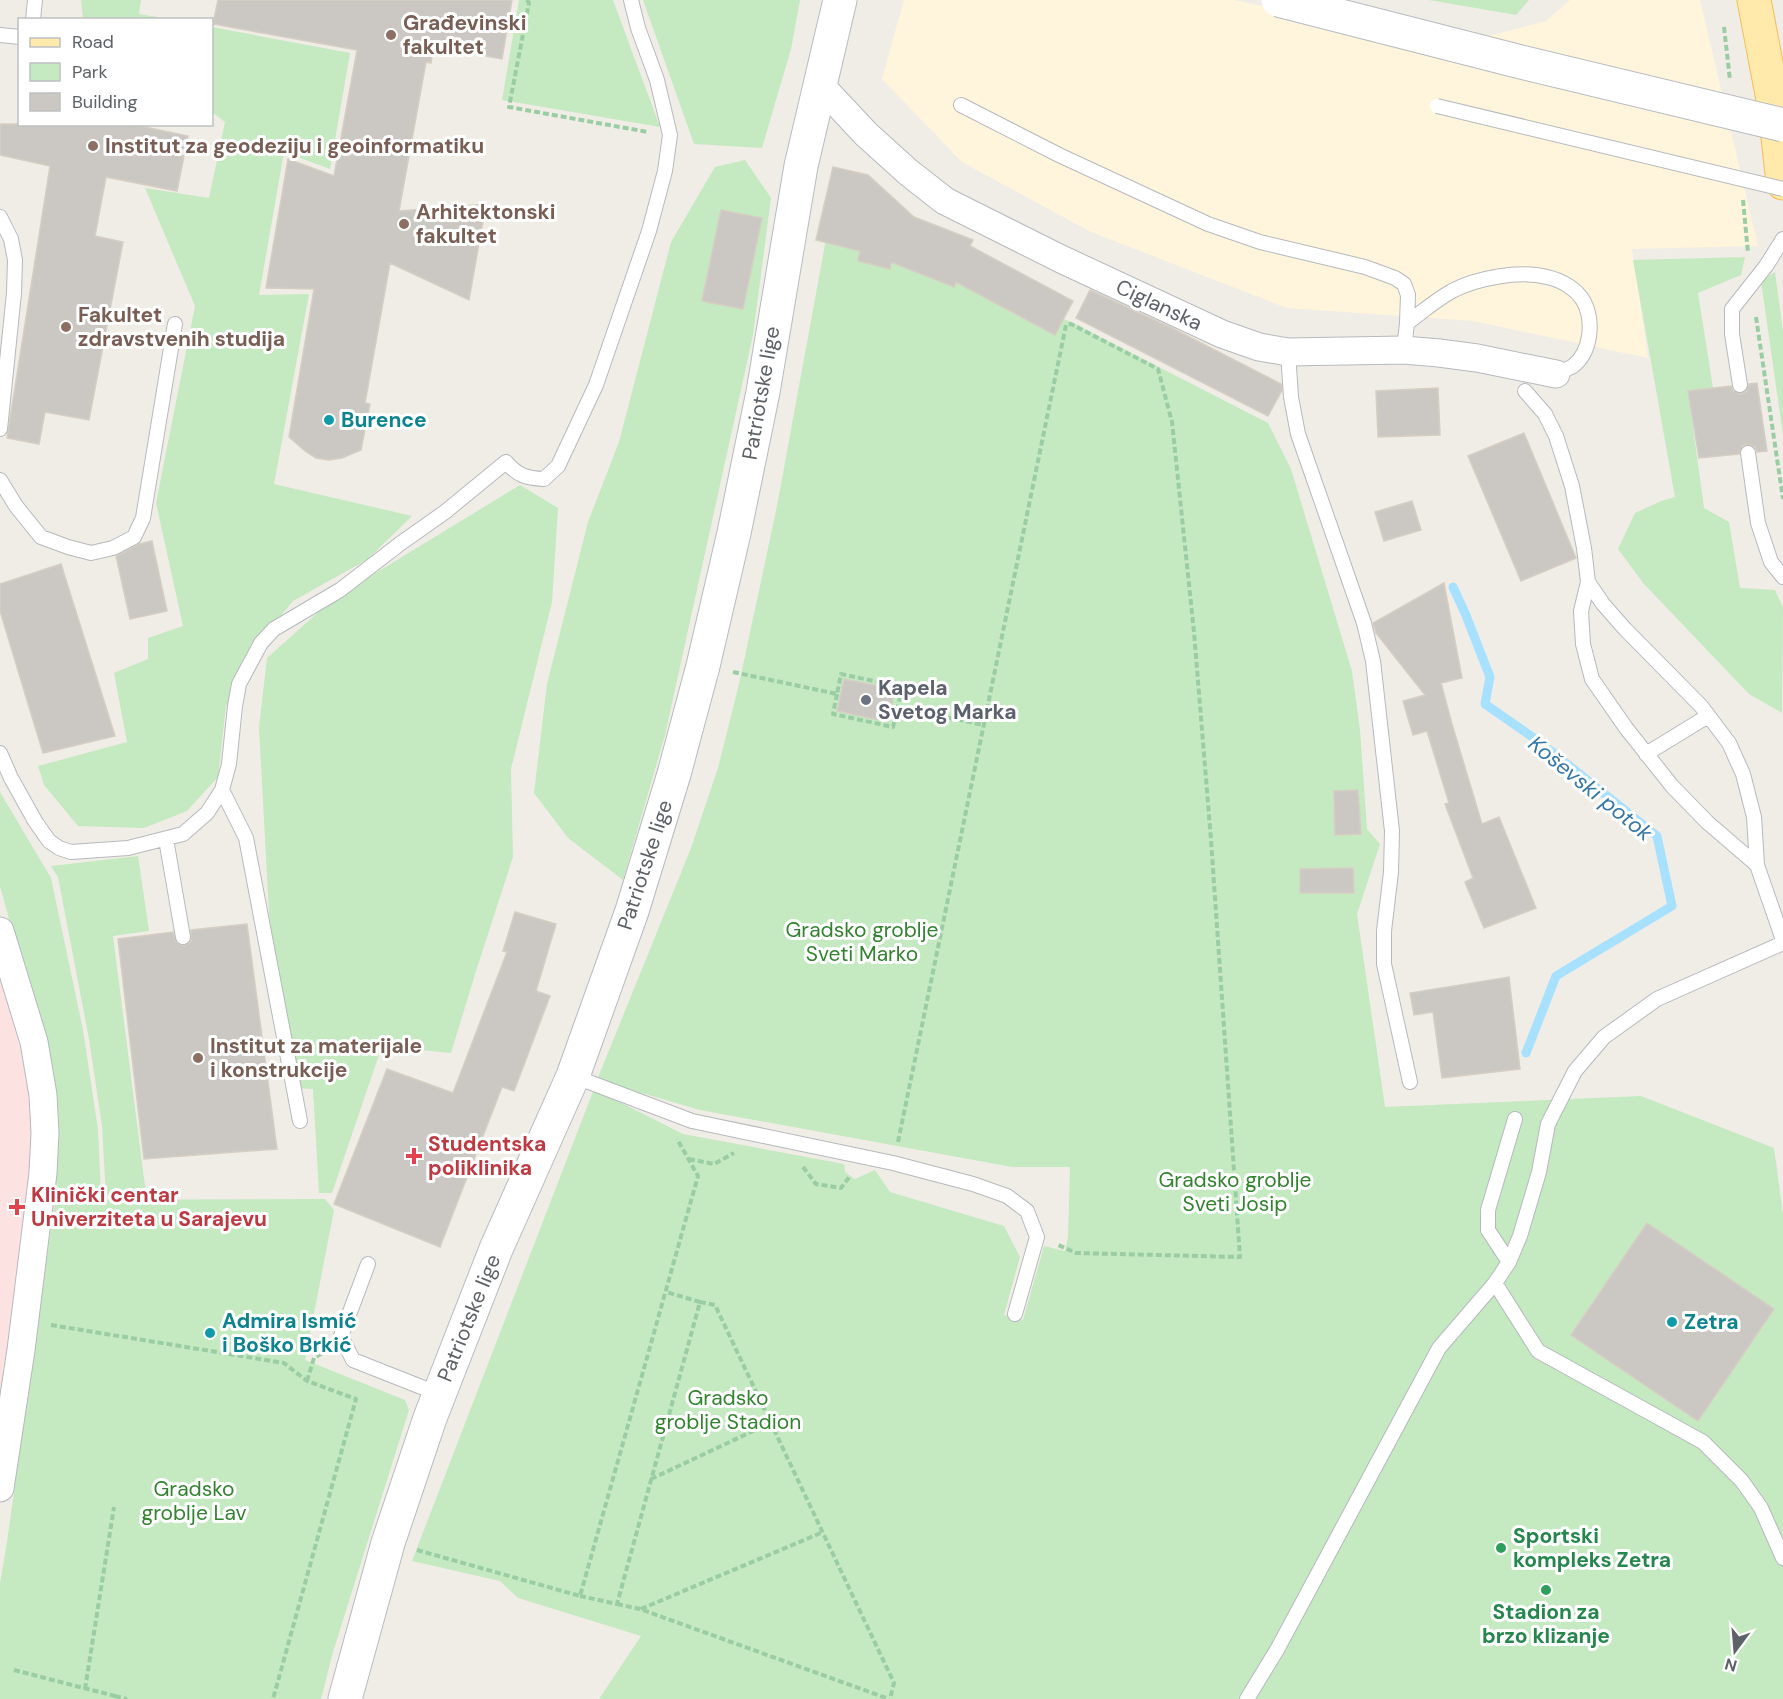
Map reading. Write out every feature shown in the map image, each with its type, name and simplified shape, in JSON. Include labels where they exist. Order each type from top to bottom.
[{"type":"main road","points":[[1754,0],[1776,110],[1783,183]]},
{"type":"street","name":"Patriotske lige","points":[[345,1699],[388,1543],[439,1394],[496,1250],[573,1076],[632,911],[674,774],[703,666],[734,533],[763,392],[801,166],[840,0]]},
{"type":"street","points":[[1278,0],[1783,125]]},
{"type":"street","name":"Ciglanska","points":[[821,86],[866,134],[908,172],[945,201],[1061,260],[1222,334],[1259,347],[1288,352],[1404,350],[1477,358],[1556,374]]},
{"type":"street","points":[[0,932],[34,1042],[43,1095],[45,1133],[44,1173],[0,1488]]},
{"type":"lane","points":[[33,18],[34,0]]},
{"type":"lane","points":[[0,753],[35,821],[49,841],[58,848],[71,852],[128,848],[183,834],[207,813],[222,790],[229,764],[239,684],[261,643],[274,629],[340,590],[446,512],[506,462],[513,471],[527,478],[544,478],[558,466],[596,385],[649,231],[665,171],[670,135],[657,80],[638,28],[631,0]]},
{"type":"lane","points":[[0,35],[18,37]]},
{"type":"lane","points":[[961,105],[1059,155],[1208,224],[1260,242],[1365,267],[1395,278],[1404,284],[1408,296],[1404,350]]},
{"type":"lane","points":[[1437,106],[1783,189]]},
{"type":"lane","points":[[0,217],[11,239],[15,261],[14,293],[0,429]]},
{"type":"lane","points":[[1740,385],[1732,334],[1732,309],[1767,266],[1783,239]]},
{"type":"lane","points":[[1407,323],[1454,290],[1477,282],[1507,275],[1527,274],[1548,277],[1570,286],[1584,302],[1590,339],[1583,354],[1573,366],[1556,374]]},
{"type":"lane","points":[[0,480],[16,506],[41,537],[91,553],[113,548],[134,537],[143,518],[175,324]]},
{"type":"lane","points":[[1288,352],[1291,397],[1298,434],[1364,623],[1373,661],[1392,831],[1391,872],[1384,931],[1384,964],[1410,1082]]},
{"type":"lane","points":[[1525,391],[1545,414],[1556,436],[1572,486],[1584,548],[1587,582],[1581,611],[1582,644],[1592,679],[1626,728],[1672,786],[1707,822],[1757,865]]},
{"type":"lane","points":[[1748,453],[1758,523],[1771,562],[1783,576]]},
{"type":"lane","points":[[1247,1699],[1278,1648],[1439,1348],[1495,1283],[1509,1262],[1520,1236],[1536,1183],[1548,1124],[1575,1071],[1604,1037],[1657,999],[1783,941],[1757,865],[1754,817],[1743,774],[1729,743],[1701,706],[1625,629],[1587,582]]},
{"type":"lane","points":[[1646,754],[1708,716]]},
{"type":"lane","points":[[222,790],[246,838],[300,1121]]},
{"type":"lane","points":[[166,839],[183,937]]},
{"type":"lane","points":[[573,1076],[692,1121],[893,1163],[973,1184],[1007,1196],[1028,1211],[1037,1237],[1015,1314]]},
{"type":"lane","points":[[1509,1262],[1488,1230],[1488,1210],[1515,1119]]},
{"type":"lane","points":[[368,1264],[341,1336],[353,1360],[439,1394]]},
{"type":"lane","points":[[1495,1283],[1538,1351],[1703,1442],[1742,1481],[1761,1508],[1783,1558]]},
{"type":"path","points":[[527,0],[529,3],[508,107],[670,135]]},
{"type":"path","points":[[893,1163],[1066,325],[1071,324],[1158,369],[1172,422],[1194,632],[1240,1257],[1076,1252],[1037,1237]]},
{"type":"path","points":[[703,666],[837,694]]},
{"type":"path","points":[[841,674],[902,687],[898,707],[893,727],[833,714],[841,674]]},
{"type":"path","points":[[898,707],[983,725]]},
{"type":"path","points":[[580,1596],[698,1176],[660,1109]]},
{"type":"path","points":[[688,1159],[714,1164],[734,1153]]},
{"type":"path","points":[[792,1164],[804,1167],[816,1184],[841,1188],[864,1157]]},
{"type":"path","points":[[388,1543],[580,1596],[640,1609],[890,1699],[894,1683],[715,1305],[666,1292]]},
{"type":"path","points":[[617,1604],[700,1302]]},
{"type":"path","points":[[49,1325],[284,1363],[307,1381],[356,1399],[273,1699]]},
{"type":"path","points":[[307,1381],[314,1358],[343,1341]]},
{"type":"path","points":[[650,1480],[770,1423]]},
{"type":"path","points":[[85,1689],[114,1507]]},
{"type":"path","points":[[640,1609],[823,1532]]},
{"type":"path","points":[[14,1670],[115,1698],[127,1699]]},
{"type":"shaded area","points":[[904,0],[1234,0],[1454,45],[1546,21],[1570,0],[1700,0],[1758,246],[1632,249],[1648,358],[1473,321],[1287,308],[1091,232],[962,162],[882,79]]},
{"type":"shaded area","name":"Klinički centar Univerziteta u Sarajevu","points":[[0,956],[39,1067],[12,1448],[0,1503]]},
{"type":"green space","points":[[81,0],[141,0],[139,14],[164,18],[83,18]]},
{"type":"green space","points":[[519,0],[613,0],[660,127],[502,100]]},
{"type":"green space","points":[[643,0],[800,0],[791,49],[762,148],[694,144]]},
{"type":"green space","points":[[1429,0],[1529,0],[1516,15]]},
{"type":"green space","points":[[213,27],[350,53],[330,169],[284,152],[259,295],[309,294],[274,484],[412,516],[368,559],[293,601],[251,651],[226,706],[218,777],[187,811],[144,828],[78,826],[44,785],[38,766],[127,742],[114,673],[148,659],[148,638],[183,626],[156,503],[195,306],[145,188],[209,198],[225,122],[213,113]]},
{"type":"green space","points":[[745,160],[771,198],[753,335],[665,735],[623,880],[568,838],[534,793],[547,684],[588,522],[619,442],[671,242],[715,167]]},
{"type":"green space","points":[[826,239],[908,263],[1069,321],[1268,423],[1291,469],[1352,671],[1360,730],[1367,829],[1380,844],[1357,914],[1385,1107],[1641,1096],[1774,1148],[1783,1214],[1783,1699],[599,1699],[641,1636],[518,1598],[500,1581],[412,1561],[594,1089],[683,1134],[844,1164],[845,1172],[855,1179],[875,1170],[890,1192],[1004,1226],[1020,1257],[1004,1315],[1023,1320],[1044,1246],[1065,1251],[1068,1237],[1070,1167],[1012,1167],[700,1110],[597,1080],[691,848],[718,768],[739,684],[777,506]]},
{"type":"green space","points":[[1745,257],[1741,275],[1698,293],[1713,388],[1688,391],[1704,508],[1729,522],[1740,588],[1775,590],[1783,607],[1782,713],[1749,694],[1644,584],[1618,549],[1635,513],[1675,497],[1633,260]]},
{"type":"green space","points":[[1775,272],[1783,331],[1783,435],[1761,281]]},
{"type":"green space","points":[[520,485],[558,508],[552,602],[511,769],[513,857],[451,1053],[382,1046],[332,1193],[319,1193],[313,1089],[292,1088],[269,913],[259,727],[267,658],[333,599]]},
{"type":"green space","points":[[0,792],[51,878],[83,1030],[98,1130],[101,1195],[55,1196],[57,1130],[44,1047],[0,886]]},
{"type":"green space","points":[[138,856],[149,931],[113,936],[146,1194],[106,1195],[102,1126],[89,1039],[58,877],[51,866]]},
{"type":"green space","name":"Gradsko groblje Lav","points":[[325,1199],[334,1210],[305,1360],[405,1400],[409,1410],[333,1652],[321,1699],[0,1699],[0,1584],[55,1200]]},
{"type":"building","name":"Arhitektonski fakultet","points":[[218,0],[512,0],[502,59],[433,47],[431,63],[426,62],[399,211],[486,204],[469,300],[390,263],[365,403],[370,404],[361,450],[342,458],[329,460],[316,458],[289,437],[314,289],[266,288],[288,159],[334,176],[357,50],[213,24]]},
{"type":"building","name":"Fakultet zdravstvenih studija","points":[[0,124],[140,126],[188,136],[177,191],[106,177],[95,236],[123,242],[89,420],[45,412],[39,444],[7,438],[50,166],[0,155]]},
{"type":"building","points":[[833,167],[868,175],[914,217],[973,240],[970,246],[1073,301],[1055,335],[956,282],[954,287],[891,262],[890,269],[858,261],[860,251],[816,240]]},
{"type":"building","points":[[721,210],[762,218],[743,309],[702,301]]},
{"type":"building","points":[[1090,290],[1174,329],[1281,384],[1282,390],[1268,416],[1076,318]]},
{"type":"building","points":[[1757,383],[1767,451],[1757,452],[1755,447],[1747,444],[1742,446],[1739,454],[1699,458],[1688,391],[1731,386],[1733,391],[1741,394],[1746,392],[1749,384]]},
{"type":"building","points":[[1438,388],[1440,435],[1378,437],[1376,391]]},
{"type":"building","points":[[1524,433],[1576,558],[1521,581],[1468,456]]},
{"type":"building","points":[[1412,501],[1421,530],[1384,541],[1375,512]]},
{"type":"building","points":[[152,541],[167,611],[130,619],[116,556],[139,544]]},
{"type":"building","points":[[61,564],[115,736],[43,753],[0,611],[0,584]]},
{"type":"building","points":[[1444,583],[1462,678],[1441,683],[1452,724],[1482,824],[1499,817],[1536,908],[1484,928],[1465,882],[1473,878],[1445,804],[1449,803],[1427,731],[1413,735],[1403,701],[1425,695],[1376,633],[1373,623]]},
{"type":"building","name":"Kapela Svetog Marka","points":[[844,679],[895,689],[888,722],[837,711]]},
{"type":"building","points":[[1358,790],[1361,834],[1335,835],[1334,791]]},
{"type":"building","points":[[1353,868],[1354,893],[1300,893],[1300,869]]},
{"type":"building","name":"Studentska poliklinika","points":[[515,912],[556,924],[536,991],[550,996],[514,1091],[502,1087],[440,1247],[334,1204],[387,1069],[453,1093],[507,952],[503,951]]},
{"type":"building","name":"Institut za materijale i konstrukcije","points":[[247,924],[277,1149],[144,1159],[118,939],[173,932],[176,942],[184,946],[191,941],[191,930]]},
{"type":"building","points":[[1509,977],[1520,1069],[1442,1078],[1433,1012],[1414,1015],[1410,993]]},
{"type":"building","name":"Zetra","points":[[1647,1223],[1774,1309],[1698,1421],[1571,1335]]},
{"type":"waterway","name":"Koševski potok","points":[[1453,587],[1490,677],[1485,704],[1541,743],[1657,836],[1672,906],[1556,976],[1526,1053]]},
{"type":"place","name":"Građevinski fakultet","points":[[391,35]]},
{"type":"place","name":"Institut za geodeziju i geoinformatiku","points":[[93,146]]},
{"type":"place","name":"Arhitektonski fakultet","points":[[404,224]]},
{"type":"place","name":"Fakultet zdravstvenih studija","points":[[66,327]]},
{"type":"place","name":"Burence","points":[[329,420]]},
{"type":"place","name":"Kapela Svetog Marka","points":[[866,700]]},
{"type":"place","name":"Institut za materijale i konstrukcije","points":[[198,1058]]},
{"type":"place","name":"Studentska poliklinika","points":[[414,1156]]},
{"type":"place","name":"Klinički centar Univerziteta u Sarajevu","points":[[17,1207]]},
{"type":"place","name":"Zetra","points":[[1672,1322]]},
{"type":"place","name":"Admira Ismić i Boško Brkić","points":[[210,1333]]},
{"type":"place","name":"Sportski kompleks Zetra","points":[[1501,1548]]},
{"type":"place","name":"Stadion za brzo klizanje","points":[[1546,1590]]},
{"type":"park label","name":"Gradsko groblje Sveti Marko","points":[[862,942]]},
{"type":"park label","name":"Gradsko groblje Sveti Josip","points":[[1235,1192]]},
{"type":"park label","name":"Gradsko groblje Stadion","points":[[728,1410]]}]
